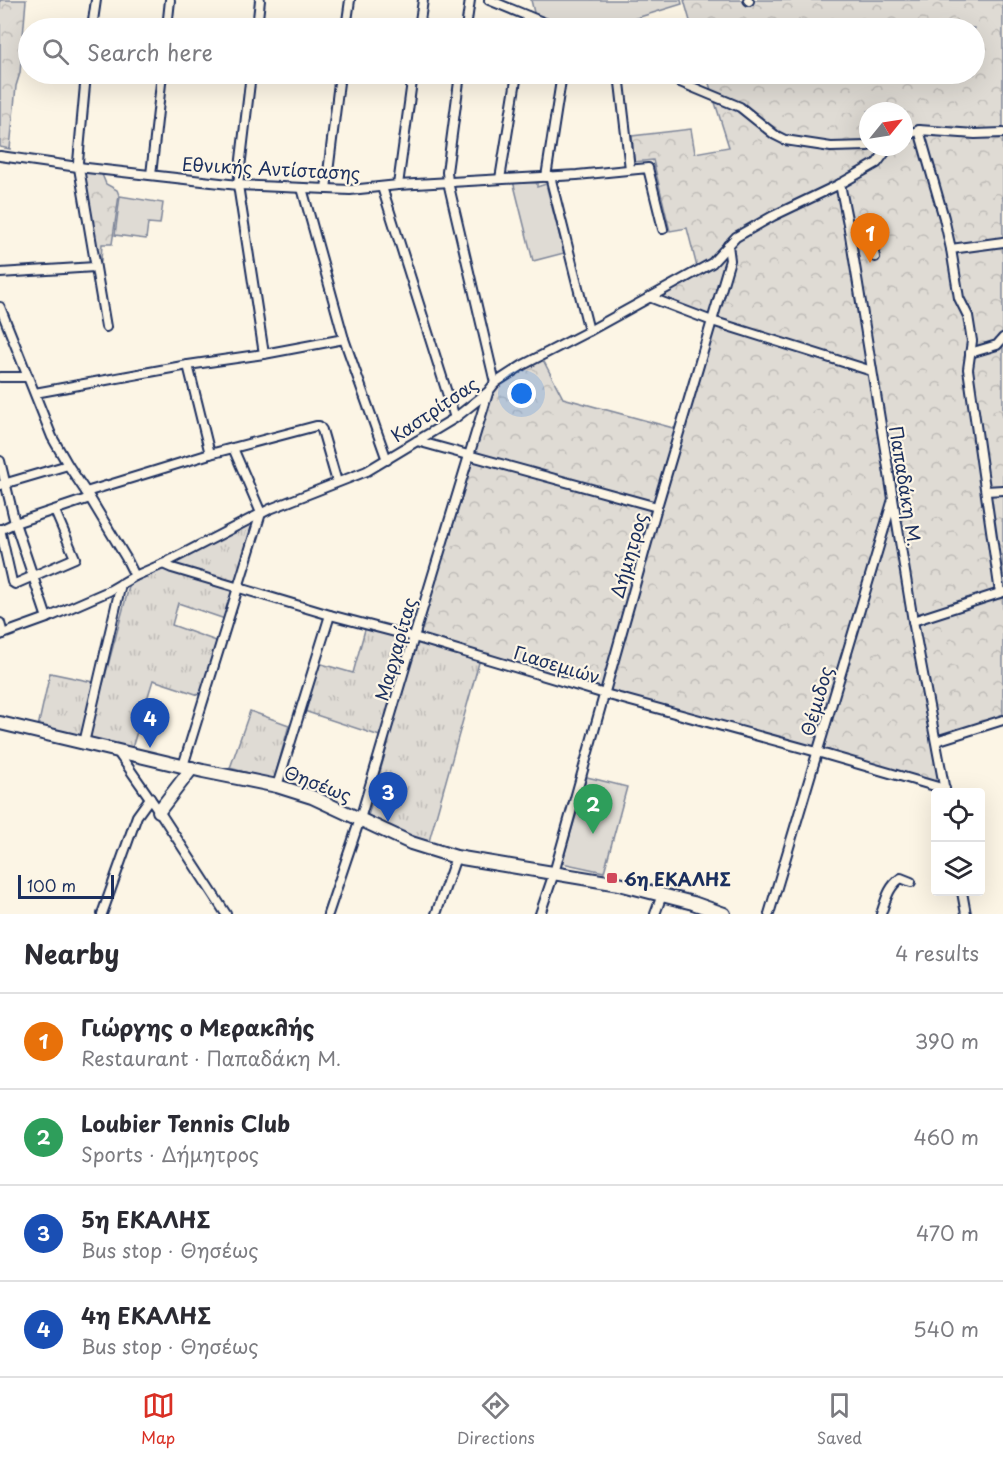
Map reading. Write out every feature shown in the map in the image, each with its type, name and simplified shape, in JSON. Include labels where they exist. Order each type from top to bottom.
[{"type":"main road","name":"Θησέως","points":[[0,723],[277,786],[312,797],[432,851],[619,884],[724,914]]},
{"type":"main road","points":[[159,811],[188,767]]},
{"type":"street","points":[[93,18],[96,0]]},
{"type":"street","points":[[163,0],[170,0],[168,18]]},
{"type":"street","points":[[258,18],[260,0]]},
{"type":"street","points":[[347,18],[350,0]]},
{"type":"street","points":[[420,18],[423,0]]},
{"type":"street","points":[[467,18],[470,0]]},
{"type":"street","points":[[489,0],[532,18]]},
{"type":"street","points":[[85,84],[78,167],[106,327]]},
{"type":"street","points":[[151,175],[161,84]]},
{"type":"street","points":[[250,84],[238,185],[264,354]]},
{"type":"street","points":[[326,189],[338,84]]},
{"type":"street","points":[[398,185],[412,84]]},
{"type":"street","points":[[459,84],[448,161],[448,182],[495,383]]},
{"type":"street","points":[[500,180],[515,84]]},
{"type":"street","points":[[561,84],[548,177],[589,331]]},
{"type":"street","points":[[620,84],[630,169]]},
{"type":"street","points":[[685,84],[740,107],[770,132],[785,140],[831,147],[859,146]]},
{"type":"street","points":[[914,621],[1001,593],[968,369],[972,341],[968,316],[959,298],[944,218],[919,130]]},
{"type":"street","points":[[913,133],[919,130],[975,134],[1003,133]]},
{"type":"street","name":"Εθνικής Αντίστασης","points":[[0,156],[238,185],[350,190],[648,168],[663,229]]},
{"type":"street","name":"Καστρίτσας","points":[[2,634],[47,618],[109,591],[261,513],[367,471],[455,418],[488,393],[495,383],[523,365],[712,263],[736,237],[748,229],[840,184],[877,163],[883,156]]},
{"type":"street","name":"Παπαδάκη Μ.","points":[[840,184],[944,788]]},
{"type":"street","points":[[382,187],[455,418]]},
{"type":"street","points":[[302,188],[344,339],[387,460]]},
{"type":"street","points":[[849,229],[867,223],[875,257]]},
{"type":"street","points":[[951,249],[1003,242]]},
{"type":"street","name":"Δήμητρος","points":[[540,914],[554,873],[657,507],[730,260],[729,245]]},
{"type":"street","points":[[0,273],[95,267]]},
{"type":"street","points":[[649,297],[712,321],[872,371]]},
{"type":"street","points":[[0,308],[52,436],[135,576]]},
{"type":"street","points":[[970,353],[997,345],[1003,338]]},
{"type":"street","points":[[35,393],[344,339]]},
{"type":"street","points":[[188,365],[210,454]]},
{"type":"street","points":[[0,377],[28,376]]},
{"type":"street","name":"Μαργαρίτας","points":[[328,914],[360,819],[488,393]]},
{"type":"street","points":[[55,511],[75,558],[15,584],[12,582],[0,530],[55,511],[88,495],[210,454],[319,426],[337,482]]},
{"type":"street","points":[[417,441],[657,507]]},
{"type":"street","points":[[188,767],[261,513],[233,448]]},
{"type":"street","points":[[0,461],[3,484],[47,618]]},
{"type":"street","points":[[3,484],[68,465]]},
{"type":"street","points":[[986,491],[1003,490]]},
{"type":"street","name":"Θέμιδος","points":[[769,914],[893,496]]},
{"type":"street","name":"Γιασεμιών","points":[[163,564],[330,615],[817,752],[935,788]]},
{"type":"street","points":[[84,743],[121,584]]},
{"type":"street","points":[[277,786],[330,615]]},
{"type":"street","points":[[0,623],[2,634]]},
{"type":"street","points":[[936,741],[1003,720]]},
{"type":"street","points":[[117,751],[226,914]]},
{"type":"street","points":[[102,914],[136,816],[150,798]]},
{"type":"street","points":[[436,914],[456,857]]},
{"type":"street","points":[[881,914],[889,889],[895,882],[901,878],[911,882]]},
{"type":"street","points":[[656,914],[662,895]]},
{"type":"street","points":[[963,896],[966,914]]},
{"type":"green space","points":[[0,0],[26,0],[25,18],[18,18],[18,80],[10,149],[0,147]]},
{"type":"green space","points":[[531,0],[681,0],[682,4],[636,18],[535,18]]},
{"type":"green space","points":[[684,0],[1003,0],[1003,716],[986,723],[932,737],[940,785],[413,636],[467,456],[495,384],[541,356],[563,398],[677,429],[711,320],[650,297],[698,271],[687,228],[670,231],[653,160],[634,162],[632,136],[691,129],[695,153],[729,147],[709,84],[985,84],[985,18],[689,18]]},
{"type":"green space","points":[[78,170],[101,172],[106,184],[117,190],[119,195],[112,244],[102,244],[101,261],[94,261]]},
{"type":"green space","points":[[513,181],[537,183],[537,187],[546,184],[564,253],[533,261]]},
{"type":"green space","points":[[120,196],[163,203],[160,224],[148,223],[146,239],[115,235]]},
{"type":"green space","points":[[257,518],[225,619],[178,603],[172,625],[219,642],[202,696],[153,680],[132,748],[38,727],[50,673],[103,684],[130,583]]},
{"type":"green space","points":[[366,626],[480,659],[428,845],[368,816],[389,739],[304,711],[318,663],[353,673]]},
{"type":"green space","points":[[250,711],[289,725],[274,780],[230,768]]},
{"type":"green space","points":[[587,777],[627,787],[604,872],[562,863]]},
{"type":"place","name":"Γιώργης ο Μερακλής","points":[[870,263]]},
{"type":"place","name":"4η ΕΚΑΛΗΣ","points":[[150,748]]},
{"type":"place","name":"5η ΕΚΑΛΗΣ","points":[[388,822]]},
{"type":"place","name":"Loubier Tennis Club","points":[[593,834]]},
{"type":"place","name":"6η ΕΚΑΛΗΣ","points":[[612,878]]}]
